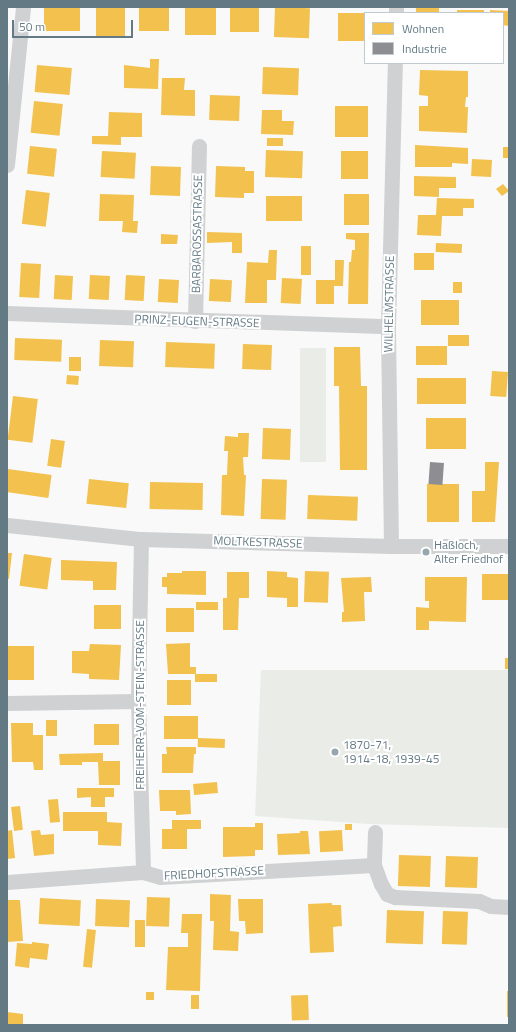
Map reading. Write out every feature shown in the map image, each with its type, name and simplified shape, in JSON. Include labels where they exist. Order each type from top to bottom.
[{"type":"street","points":[[7,165],[23,7]]},
{"type":"street","name":"WILHELMSTRASSE","points":[[391,546],[388,326],[395,64]]},
{"type":"street","name":"BARBAROSSASTRASSE","points":[[195,321],[199,146]]},
{"type":"street","name":"PRINZ-EUGEN-STRASSE","points":[[7,314],[388,326]]},
{"type":"street","name":"MOLTKESTRASSE","points":[[7,525],[141,539],[391,546],[509,546]]},
{"type":"street","name":"FREIHERR-VOM-STEIN-STRASSE","points":[[141,539],[138,701],[143,872]]},
{"type":"street","points":[[7,703],[138,701]]},
{"type":"street","points":[[375,832],[374,865],[381,884],[388,894],[395,897],[479,901],[491,906],[509,907]]},
{"type":"street","name":"FRIEDHOFSTRASSE","points":[[7,882],[143,872],[160,877],[374,865]]},
{"type":"shaded area","points":[[300,348],[326,348],[326,462],[300,462]]},
{"type":"shaded area","points":[[261,670],[509,670],[509,828],[369,824],[255,816]]},
{"type":"building: Wohnen","points":[[44,7],[80,7],[80,31],[44,31]]},
{"type":"building: Wohnen","points":[[96,7],[125,7],[125,36],[96,36]]},
{"type":"building: Wohnen","points":[[139,7],[169,7],[169,31],[139,31]]},
{"type":"building: Wohnen","points":[[185,7],[216,7],[216,35],[185,35]]},
{"type":"building: Wohnen","points":[[230,7],[259,7],[259,32],[230,32]]},
{"type":"building: Wohnen","points":[[275,7],[310,8],[309,38],[274,37]]},
{"type":"building: Wohnen","points":[[416,8],[439,8],[439,12],[416,12]]},
{"type":"building: Wohnen","points":[[457,10],[484,10],[484,12],[457,12]]},
{"type":"building: Wohnen","points":[[490,10],[509,11],[509,26],[504,25],[504,12],[490,12]]},
{"type":"building: Wohnen","points":[[338,13],[364,13],[364,41],[338,41]]},
{"type":"building: Wohnen","points":[[150,59],[159,59],[158,89],[124,88],[124,65],[150,68]]},
{"type":"building: Wohnen","points":[[37,65],[72,68],[70,95],[35,92]]},
{"type":"building: Wohnen","points":[[263,67],[299,68],[298,95],[262,94]]},
{"type":"building: Wohnen","points":[[420,70],[468,71],[468,97],[466,97],[465,107],[468,107],[467,133],[419,131],[419,106],[428,106],[428,96],[419,95]]},
{"type":"building: Wohnen","points":[[162,78],[185,78],[184,90],[195,90],[195,116],[161,115]]},
{"type":"building: Wohnen","points":[[210,95],[240,96],[239,121],[209,120]]},
{"type":"building: Wohnen","points":[[34,101],[63,104],[59,136],[31,133]]},
{"type":"building: Wohnen","points":[[335,106],[368,106],[368,137],[335,137]]},
{"type":"building: Wohnen","points":[[262,110],[282,110],[282,121],[294,121],[293,135],[261,134]]},
{"type":"building: Wohnen","points":[[109,112],[142,113],[142,137],[121,137],[121,145],[92,144],[92,136],[108,136]]},
{"type":"building: Wohnen","points":[[267,138],[283,138],[283,146],[267,146]]},
{"type":"building: Wohnen","points":[[415,145],[468,148],[468,164],[452,163],[452,167],[415,167]]},
{"type":"building: Wohnen","points":[[30,146],[57,149],[54,177],[27,174]]},
{"type":"building: Wohnen","points":[[503,147],[509,147],[509,158],[503,158]]},
{"type":"building: Wohnen","points":[[266,150],[303,151],[302,178],[265,177]]},
{"type":"building: Wohnen","points":[[102,151],[136,153],[135,179],[101,177]]},
{"type":"building: Wohnen","points":[[341,151],[368,151],[368,179],[341,179]]},
{"type":"building: Wohnen","points":[[472,159],[492,160],[491,177],[471,176]]},
{"type":"building: Wohnen","points":[[151,166],[181,167],[180,196],[150,195]]},
{"type":"building: Wohnen","points":[[216,166],[245,167],[245,171],[254,171],[254,193],[244,193],[244,198],[215,197]]},
{"type":"building: Wohnen","points":[[414,176],[456,177],[456,188],[439,188],[439,197],[414,196]]},
{"type":"building: Wohnen","points":[[503,184],[509,191],[502,196],[496,189]]},
{"type":"building: Wohnen","points":[[26,190],[50,193],[46,227],[22,224]]},
{"type":"building: Wohnen","points":[[100,194],[134,195],[133,221],[138,221],[137,233],[122,232],[123,221],[99,221]]},
{"type":"building: Wohnen","points":[[344,194],[369,194],[369,225],[344,225]]},
{"type":"building: Wohnen","points":[[266,196],[302,196],[302,221],[266,221]]},
{"type":"building: Wohnen","points":[[437,198],[474,199],[474,208],[463,208],[463,216],[442,216],[441,236],[417,235],[418,215],[436,215]]},
{"type":"building: Wohnen","points":[[207,232],[242,233],[242,253],[232,253],[232,242],[207,243]]},
{"type":"building: Wohnen","points":[[346,233],[369,233],[368,304],[348,304],[349,262],[351,262],[352,250],[355,250],[355,240],[346,239]]},
{"type":"building: Wohnen","points":[[161,234],[178,235],[177,244],[161,244]]},
{"type":"building: Wohnen","points":[[436,243],[462,244],[462,253],[436,252]]},
{"type":"building: Wohnen","points":[[301,246],[311,246],[311,275],[301,275]]},
{"type":"building: Wohnen","points":[[269,250],[277,250],[276,280],[267,280],[267,303],[245,303],[247,262],[268,263]]},
{"type":"building: Wohnen","points":[[414,253],[434,253],[434,270],[414,270]]},
{"type":"building: Wohnen","points":[[335,260],[344,260],[343,286],[334,286],[334,304],[316,304],[316,280],[335,280]]},
{"type":"building: Wohnen","points":[[21,263],[41,264],[39,298],[19,297]]},
{"type":"building: Wohnen","points":[[55,275],[73,276],[72,300],[54,299]]},
{"type":"building: Wohnen","points":[[90,275],[110,276],[109,300],[89,299]]},
{"type":"building: Wohnen","points":[[126,275],[145,276],[144,301],[125,300]]},
{"type":"building: Wohnen","points":[[282,278],[302,279],[301,304],[281,303]]},
{"type":"building: Wohnen","points":[[159,279],[179,280],[178,303],[158,302]]},
{"type":"building: Wohnen","points":[[210,279],[232,280],[231,302],[209,301]]},
{"type":"building: Wohnen","points":[[453,282],[462,282],[462,293],[453,293]]},
{"type":"building: Wohnen","points":[[421,300],[459,300],[459,325],[421,325]]},
{"type":"building: Wohnen","points":[[448,335],[469,335],[469,346],[448,346]]},
{"type":"building: Wohnen","points":[[15,338],[62,340],[61,362],[14,360]]},
{"type":"building: Wohnen","points":[[100,340],[134,341],[133,367],[99,366]]},
{"type":"building: Wohnen","points":[[166,342],[215,344],[214,369],[165,367]]},
{"type":"building: Wohnen","points":[[243,344],[272,345],[271,370],[242,369]]},
{"type":"building: Wohnen","points":[[416,346],[447,346],[447,365],[416,365]]},
{"type":"building: Wohnen","points":[[334,347],[360,347],[361,386],[367,386],[367,470],[340,470],[339,386],[334,386]]},
{"type":"building: Wohnen","points":[[69,357],[81,357],[81,371],[69,371]]},
{"type":"building: Wohnen","points":[[492,371],[508,372],[506,397],[490,396]]},
{"type":"building: Wohnen","points":[[67,375],[79,376],[78,385],[66,384]]},
{"type":"building: Wohnen","points":[[417,378],[466,378],[466,404],[417,404]]},
{"type":"building: Wohnen","points":[[13,396],[38,399],[32,443],[8,440]]},
{"type":"building: Wohnen","points":[[426,418],[466,418],[466,449],[426,449]]},
{"type":"building: Wohnen","points":[[263,428],[291,429],[290,460],[262,459]]},
{"type":"building: Wohnen","points":[[238,433],[249,433],[248,457],[243,457],[244,475],[246,475],[244,516],[221,515],[222,475],[227,475],[228,451],[224,451],[225,436],[238,437]]},
{"type":"building: Wohnen","points":[[51,439],[65,441],[61,468],[47,466]]},
{"type":"building: Wohnen","points":[[485,462],[499,462],[495,522],[472,522],[472,491],[485,491]]},
{"type":"building: Wohnen","points":[[8,469],[52,475],[48,498],[7,492]]},
{"type":"building: Wohnen","points":[[89,479],[129,483],[126,508],[86,504]]},
{"type":"building: Wohnen","points":[[262,479],[287,480],[286,520],[261,519]]},
{"type":"building: Wohnen","points":[[150,482],[203,483],[203,510],[150,509]]},
{"type":"building: Wohnen","points":[[427,484],[459,484],[459,522],[427,522]]},
{"type":"building: Wohnen","points":[[308,495],[358,497],[357,521],[307,519]]},
{"type":"building: Wohnen","points":[[7,553],[12,553],[9,579],[7,579]]},
{"type":"building: Wohnen","points":[[24,554],[52,558],[47,590],[20,586]]},
{"type":"building: Wohnen","points":[[61,560],[117,562],[116,590],[93,590],[93,581],[61,580]]},
{"type":"building: Wohnen","points":[[182,571],[206,571],[206,595],[167,594],[167,587],[162,587],[162,577],[167,577],[167,573],[182,573]]},
{"type":"building: Wohnen","points":[[267,571],[287,572],[287,577],[298,578],[298,607],[287,607],[287,598],[267,597]]},
{"type":"building: Wohnen","points":[[305,571],[329,572],[328,603],[304,602]]},
{"type":"building: Wohnen","points":[[227,572],[249,572],[249,598],[239,598],[238,630],[223,630],[223,598],[227,598]]},
{"type":"building: Wohnen","points":[[482,574],[509,574],[509,600],[482,600]]},
{"type":"building: Wohnen","points":[[371,577],[372,592],[364,592],[365,621],[342,622],[342,612],[344,612],[341,578]]},
{"type":"building: Wohnen","points":[[425,577],[467,577],[466,622],[429,621],[429,630],[416,630],[416,607],[429,608],[429,601],[425,601]]},
{"type":"building: Wohnen","points":[[196,602],[218,602],[218,610],[196,610]]},
{"type":"building: Wohnen","points":[[94,605],[121,605],[121,629],[94,629]]},
{"type":"building: Wohnen","points":[[166,608],[194,608],[194,632],[166,632]]},
{"type":"building: Wohnen","points":[[190,643],[190,667],[196,667],[196,674],[217,674],[217,682],[195,682],[195,674],[168,674],[166,644]]},
{"type":"building: Wohnen","points":[[90,644],[121,645],[119,680],[89,679],[89,674],[72,673],[72,651],[89,651]]},
{"type":"building: Wohnen","points":[[8,646],[34,646],[34,680],[8,680]]},
{"type":"building: Wohnen","points":[[505,658],[509,658],[509,669],[505,669]]},
{"type":"building: Wohnen","points":[[167,680],[191,680],[191,705],[167,705]]},
{"type":"building: Wohnen","points":[[164,716],[198,716],[198,739],[164,739]]},
{"type":"building: Wohnen","points":[[46,720],[57,720],[57,736],[46,736]]},
{"type":"building: Wohnen","points":[[11,723],[33,723],[33,735],[43,735],[43,770],[34,770],[33,762],[12,762]]},
{"type":"building: Wohnen","points":[[94,724],[119,724],[119,745],[94,745]]},
{"type":"building: Wohnen","points":[[198,738],[225,739],[225,748],[198,747]]},
{"type":"building: Wohnen","points":[[166,747],[196,747],[193,773],[162,773],[162,754],[167,754]]},
{"type":"building: Wohnen","points":[[103,753],[103,761],[120,761],[120,785],[99,785],[98,762],[82,762],[82,765],[60,765],[59,754]]},
{"type":"building: Wohnen","points":[[217,782],[218,793],[194,795],[193,784]]},
{"type":"building: Wohnen","points":[[77,788],[114,788],[114,797],[105,797],[105,807],[91,807],[91,797],[77,798]]},
{"type":"building: Wohnen","points":[[159,790],[190,790],[191,814],[176,815],[176,811],[160,811]]},
{"type":"building: Wohnen","points":[[58,799],[60,822],[50,823],[48,800]]},
{"type":"building: Wohnen","points":[[20,806],[23,830],[14,831],[11,807]]},
{"type":"building: Wohnen","points":[[63,812],[107,812],[107,822],[122,823],[121,846],[98,845],[98,831],[63,831]]},
{"type":"building: Wohnen","points":[[172,820],[201,820],[201,829],[187,829],[187,849],[162,849],[162,829],[172,829]]},
{"type":"building: Wohnen","points":[[255,823],[263,823],[263,850],[255,850],[255,856],[223,857],[223,827],[255,827]]},
{"type":"building: Wohnen","points":[[345,824],[352,824],[352,830],[345,830]]},
{"type":"building: Wohnen","points":[[12,830],[15,858],[7,859],[7,831]]},
{"type":"building: Wohnen","points":[[40,830],[41,835],[54,834],[54,854],[34,856],[31,831]]},
{"type":"building: Wohnen","points":[[342,830],[343,851],[320,852],[319,831]]},
{"type":"building: Wohnen","points":[[300,831],[308,831],[310,854],[278,855],[277,834],[300,833]]},
{"type":"building: Wohnen","points":[[399,855],[431,856],[430,887],[398,886]]},
{"type":"building: Wohnen","points":[[446,856],[478,857],[477,888],[445,887]]},
{"type":"building: Wohnen","points":[[210,894],[231,895],[230,931],[239,932],[238,951],[213,950],[214,921],[210,921]]},
{"type":"building: Wohnen","points":[[147,897],[170,898],[169,927],[146,926]]},
{"type":"building: Wohnen","points":[[40,898],[81,900],[80,926],[39,924]]},
{"type":"building: Wohnen","points":[[96,899],[130,900],[129,927],[95,926]]},
{"type":"building: Wohnen","points":[[238,899],[263,899],[263,933],[246,934],[245,921],[239,921]]},
{"type":"building: Wohnen","points":[[7,900],[20,900],[23,941],[7,942]]},
{"type":"building: Wohnen","points":[[332,903],[332,905],[341,905],[342,926],[333,927],[334,952],[310,953],[308,904]]},
{"type":"building: Wohnen","points":[[387,910],[424,911],[423,944],[386,943]]},
{"type":"building: Wohnen","points":[[443,911],[468,912],[467,945],[442,944]]},
{"type":"building: Wohnen","points":[[182,914],[202,914],[200,991],[166,990],[168,947],[188,947],[188,933],[181,933]]},
{"type":"building: Wohnen","points":[[135,920],[145,920],[145,947],[135,947]]},
{"type":"building: Wohnen","points":[[87,929],[96,930],[92,968],[83,967]]},
{"type":"building: Wohnen","points":[[32,942],[49,944],[47,960],[30,958],[29,968],[15,966],[17,943],[32,944]]},
{"type":"building: Wohnen","points":[[507,991],[509,991],[509,1017],[507,1017]]},
{"type":"building: Wohnen","points":[[146,992],[154,992],[154,1000],[146,1000]]},
{"type":"building: Wohnen","points":[[191,995],[199,995],[199,1009],[191,1009]]},
{"type":"building: Wohnen","points":[[308,995],[309,1020],[292,1021],[291,996]]},
{"type":"building: Wohnen","points":[[7,1012],[23,1014],[23,1025],[7,1025]]},
{"type":"building: Industrie","points":[[430,462],[444,463],[442,485],[428,484]]},
{"type":"place","name":"Haßloch, Alter Friedhof","points":[[426,552]]},
{"type":"place","name":"1870-71, 1914-18, 1939-45","points":[[335,752]]}]
